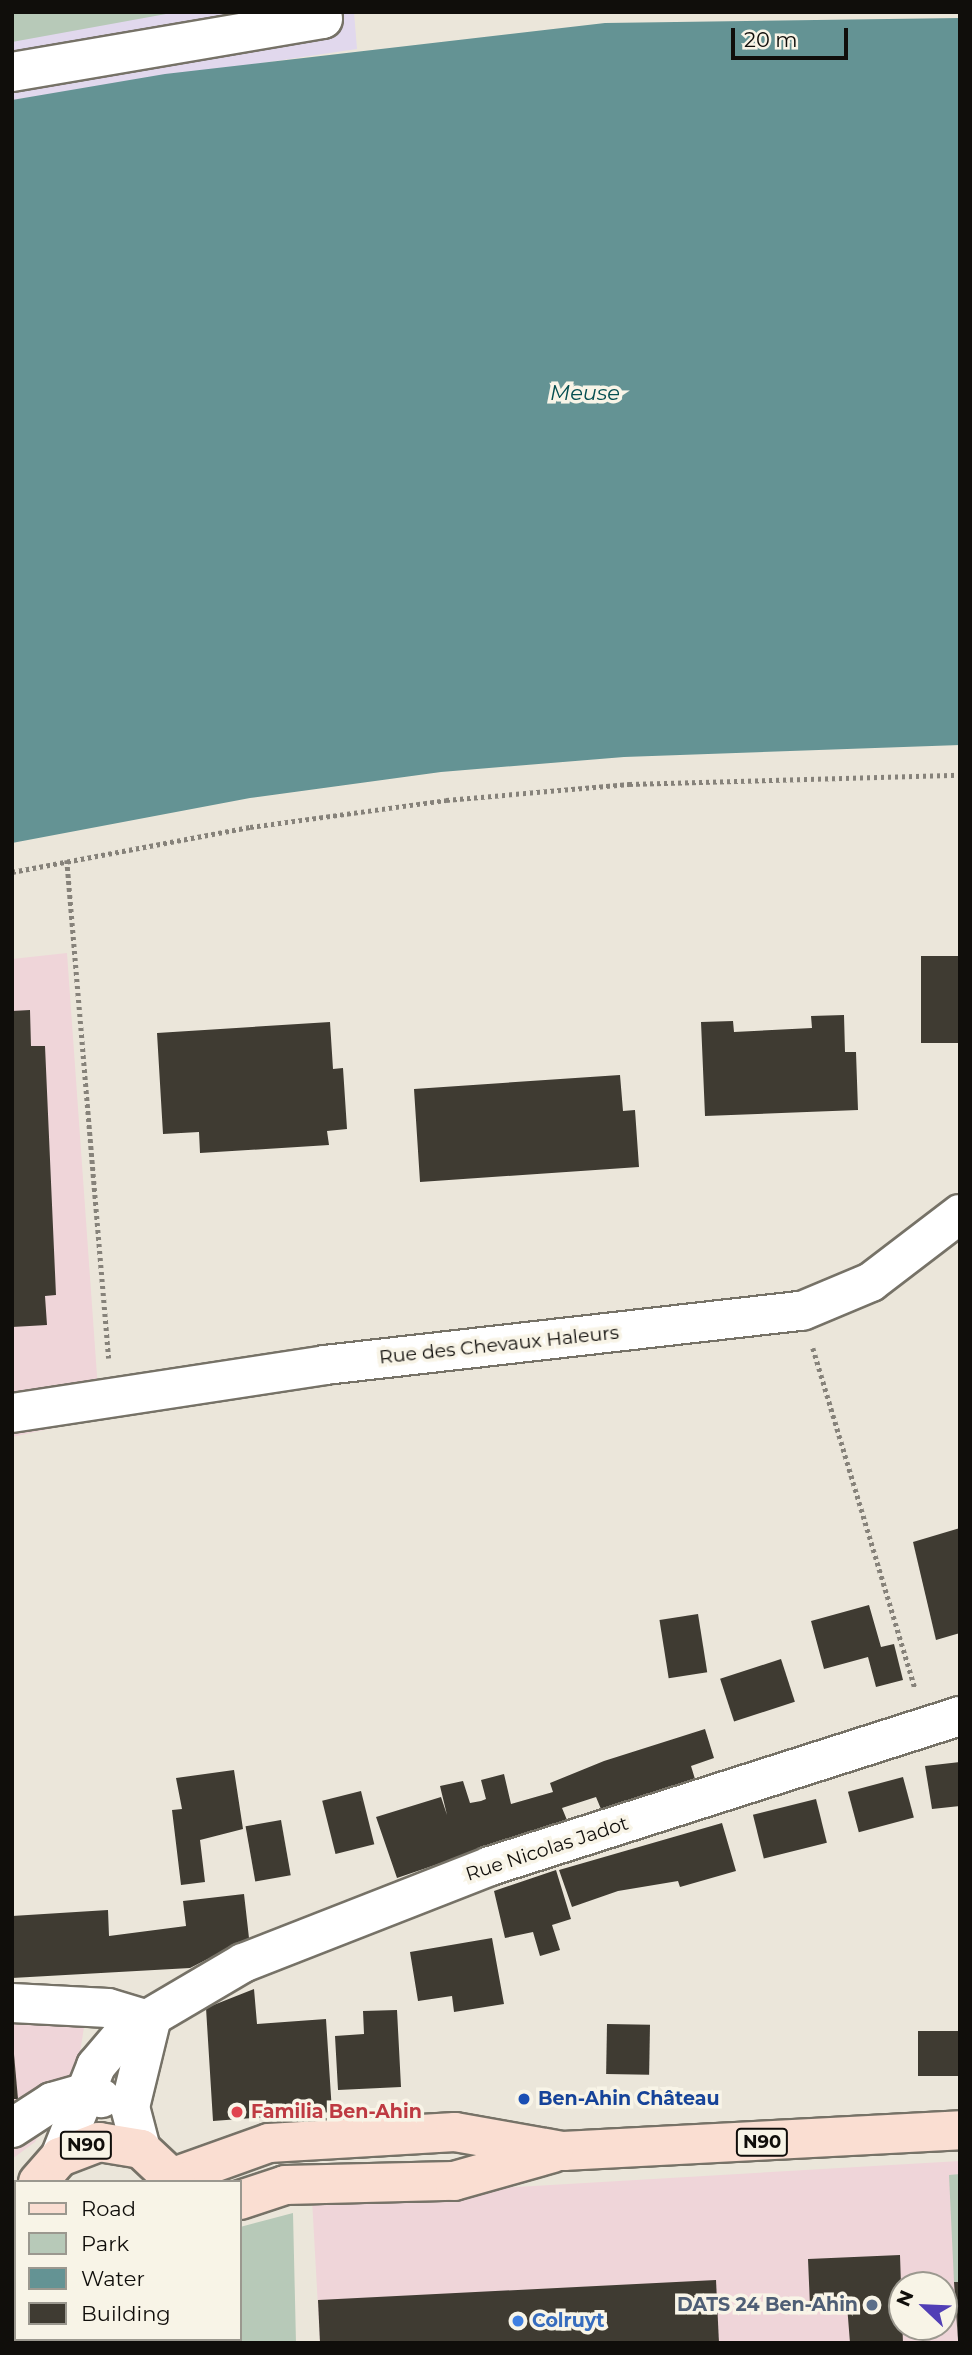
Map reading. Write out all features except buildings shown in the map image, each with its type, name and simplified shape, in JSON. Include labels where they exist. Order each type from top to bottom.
[{"type":"main road","name":"N90","points":[[242,2199],[285,2185],[454,2181],[564,2151],[960,2130]]},
{"type":"main road","name":"N90","points":[[32,2178],[99,2142],[141,2149],[175,2179],[269,2144],[454,2132],[564,2151]]},
{"type":"street","points":[[12,72],[323,19],[322,12]]},
{"type":"street","name":"Rue des Chevaux Haleurs","points":[[12,1413],[325,1365],[802,1311],[871,1282],[960,1214]]},
{"type":"street","name":"Rue Nicolas Jadot","points":[[32,2178],[83,2093],[124,2033],[151,2021],[243,1964],[346,1919],[490,1866],[943,1721]]},
{"type":"street","points":[[12,2003],[108,2008],[151,2021],[130,2107],[141,2149]]},
{"type":"street","points":[[12,2128],[52,2102],[83,2093],[130,2107]]},
{"type":"path","points":[[12,872],[67,860],[446,800],[643,784],[960,775]]},
{"type":"path","points":[[67,860],[113,1399]]},
{"type":"path","points":[[802,1311],[943,1721]]},
{"type":"shaded area","points":[[12,12],[354,12],[357,49],[12,100]]},
{"type":"shaded area","points":[[67,953],[100,1418],[12,1437],[12,959]]},
{"type":"shaded area","points":[[12,2019],[85,2021],[78,2065],[35,2142],[12,2159]]},
{"type":"shaded area","points":[[960,2161],[960,2343],[320,2343],[312,2199]]},
{"type":"shaded area","points":[[12,2274],[14,2341],[62,2343],[12,2343]]},
{"type":"green space","points":[[12,12],[177,12],[12,42]]},
{"type":"green space","points":[[960,2174],[960,2282],[958,2271],[953,2271],[949,2175]]},
{"type":"green space","points":[[293,2213],[296,2343],[155,2343],[242,2341],[242,2226]]},
{"type":"water","name":"Meuse","points":[[960,18],[960,745],[624,757],[441,772],[250,798],[12,843],[12,100],[165,74],[605,23]]},
{"type":"place","name":"Ben-Ahin Château","points":[[524,2099]]},
{"type":"place","name":"Familia Ben-Ahin","points":[[237,2112]]},
{"type":"place","name":"DATS 24 Ben-Ahin","points":[[872,2305]]},
{"type":"place","name":"Colruyt","points":[[518,2321]]}]
